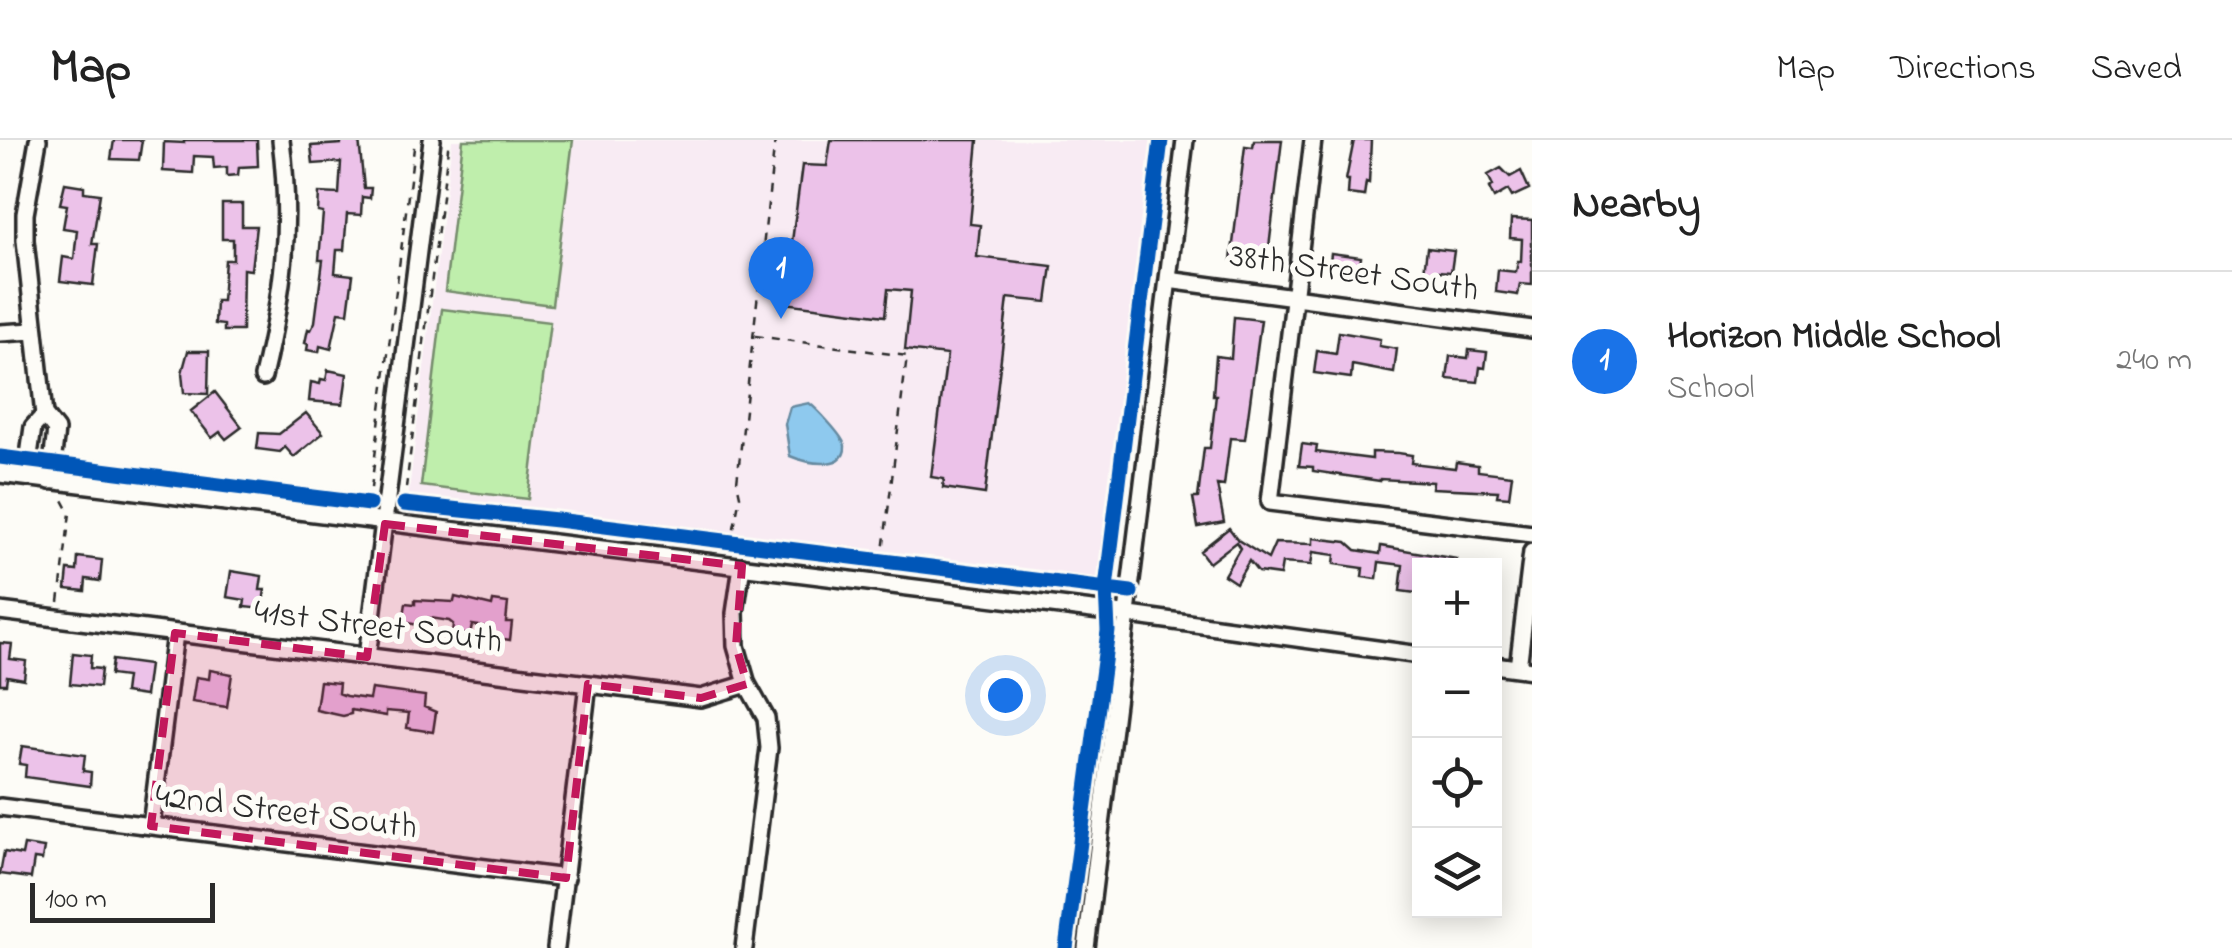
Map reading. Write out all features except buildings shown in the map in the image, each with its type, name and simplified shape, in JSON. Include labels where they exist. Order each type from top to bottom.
[{"type":"street","points":[[38,140],[25,214],[33,331],[44,415],[56,430],[56,482]]},
{"type":"street","points":[[264,377],[286,256],[282,140]]},
{"type":"street","points":[[367,657],[432,140]]},
{"type":"street","points":[[1086,948],[1186,140]]},
{"type":"street","points":[[1313,140],[1270,502],[1532,534]]},
{"type":"street","name":"38th Street South","points":[[1168,280],[1532,329]]},
{"type":"street","points":[[0,334],[33,331]]},
{"type":"street","points":[[26,478],[33,427],[44,415]]},
{"type":"street","points":[[0,474],[1412,654]]},
{"type":"street","points":[[1525,669],[1532,552]]},
{"type":"street","points":[[742,566],[735,613],[736,646],[747,684],[766,718],[769,748],[744,948]]},
{"type":"street","name":"41st Street South","points":[[0,611],[701,698],[747,684]]},
{"type":"street","points":[[151,826],[176,633]]},
{"type":"street","points":[[556,948],[588,684]]},
{"type":"street","name":"42nd Street South","points":[[0,807],[566,878]]},
{"type":"path","points":[[350,501],[370,504],[415,140]]},
{"type":"path","points":[[423,506],[404,504],[449,140]]},
{"type":"path","points":[[711,541],[737,544],[740,496],[736,482],[775,140]]},
{"type":"path","points":[[754,336],[907,356],[882,560]]},
{"type":"path","points":[[56,482],[70,513],[58,618]]},
{"type":"path","points":[[862,558],[901,562]]},
{"type":"highlighted area","points":[[385,524],[742,566],[736,646],[747,684],[701,698],[588,684],[566,878],[151,826],[175,633],[367,657]]},
{"type":"shaded area","points":[[452,140],[1154,140],[1101,583],[408,499]]},
{"type":"green space","points":[[463,140],[573,140],[552,305],[445,291]]},
{"type":"green space","points":[[442,309],[550,322],[528,499],[421,486]]},
{"type":"water","points":[[809,403],[843,442],[839,459],[823,463],[790,456],[785,424],[790,407]]},
{"type":"cycle path","points":[[1066,948],[1108,631],[1106,588],[1161,140]]},
{"type":"cycle path","points":[[0,457],[369,504]]},
{"type":"cycle path","points":[[404,504],[1131,592]]},
{"type":"place","name":"Horizon Middle School","points":[[781,319]]}]
